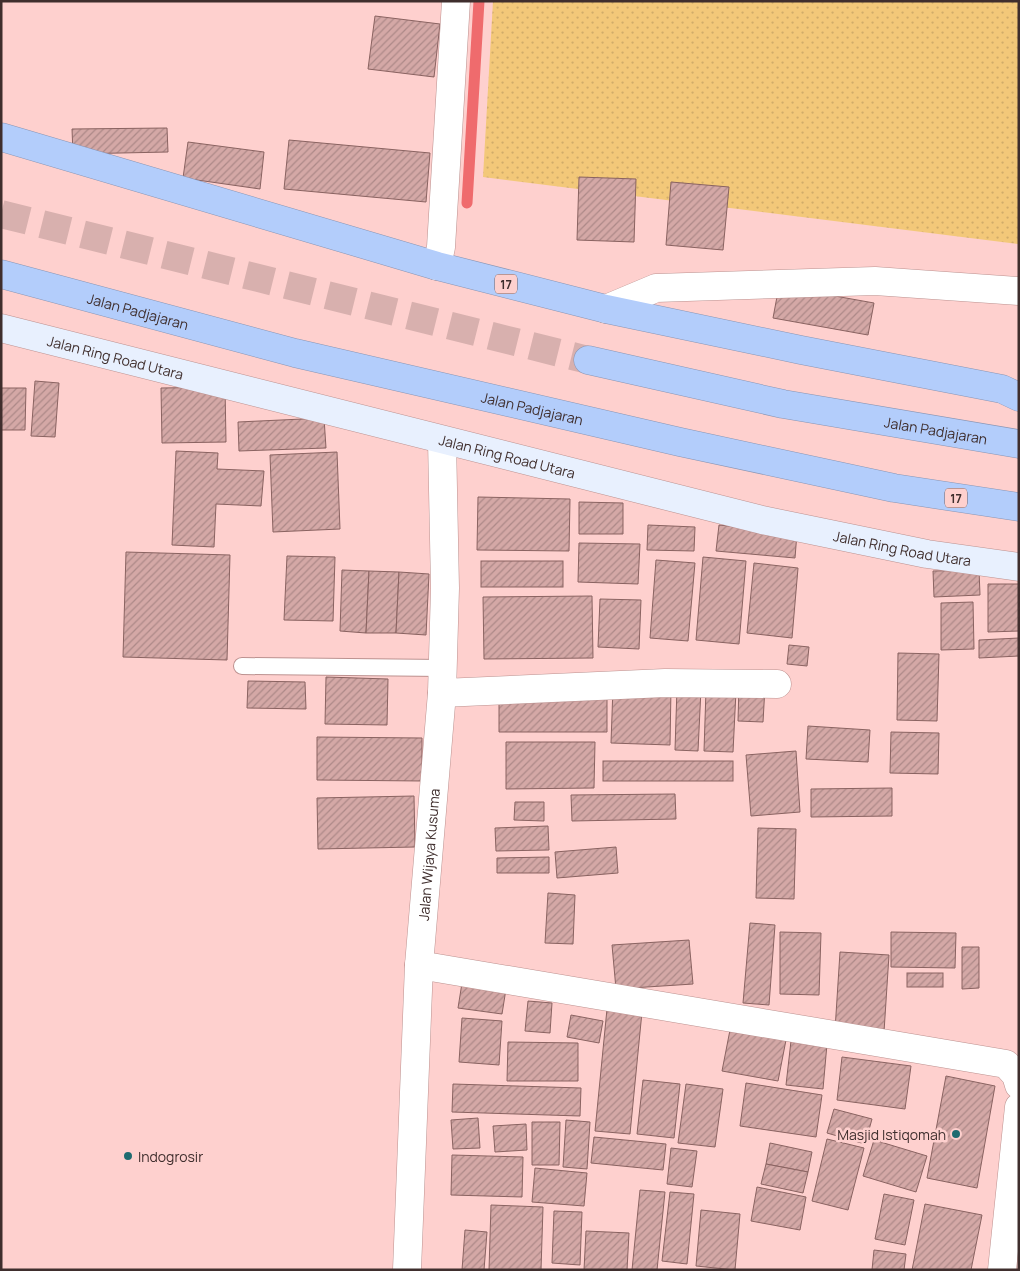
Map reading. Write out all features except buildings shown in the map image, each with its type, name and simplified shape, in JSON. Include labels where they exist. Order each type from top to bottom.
[{"type":"highway","name":"17","points":[[1,137],[437,266],[606,309],[801,350],[1002,389],[1019,397]]},
{"type":"highway","points":[[1,254],[25,267],[50,286]]},
{"type":"highway","name":"17","points":[[1,274],[50,286]]},
{"type":"highway","name":"Jalan Padjajaran","points":[[50,286],[295,353],[680,442],[894,488],[1019,507]]},
{"type":"highway","name":"Jalan Padjajaran","points":[[588,360],[783,404],[1019,444]]},
{"type":"street","points":[[437,266],[441,246],[456,1]]},
{"type":"street","points":[[606,309],[656,288],[875,281],[1019,291]]},
{"type":"street","name":"Jalan Ring Road Utara","points":[[1,328],[762,520],[927,554],[1019,567]]},
{"type":"street","name":"Jalan Wijaya Kusuma","points":[[408,1270],[419,965],[443,681],[445,588],[442,440]]},
{"type":"street","points":[[443,681],[777,684]]},
{"type":"street","points":[[419,965],[1006,1064],[1018,1078]]},
{"type":"street","points":[[1002,1270],[1019,1107]]},
{"type":"lane","points":[[242,666],[443,681]]},
{"type":"shaded area","points":[[493,1],[1019,1],[1019,244],[483,177]]},
{"type":"waterway","points":[[467,203],[479,1]]},
{"type":"tunnel","points":[[1,214],[588,360]]},
{"type":"place","name":"Masjid Istiqomah","points":[[956,1134]]},
{"type":"place","name":"Indogrosir","points":[[128,1156]]}]
